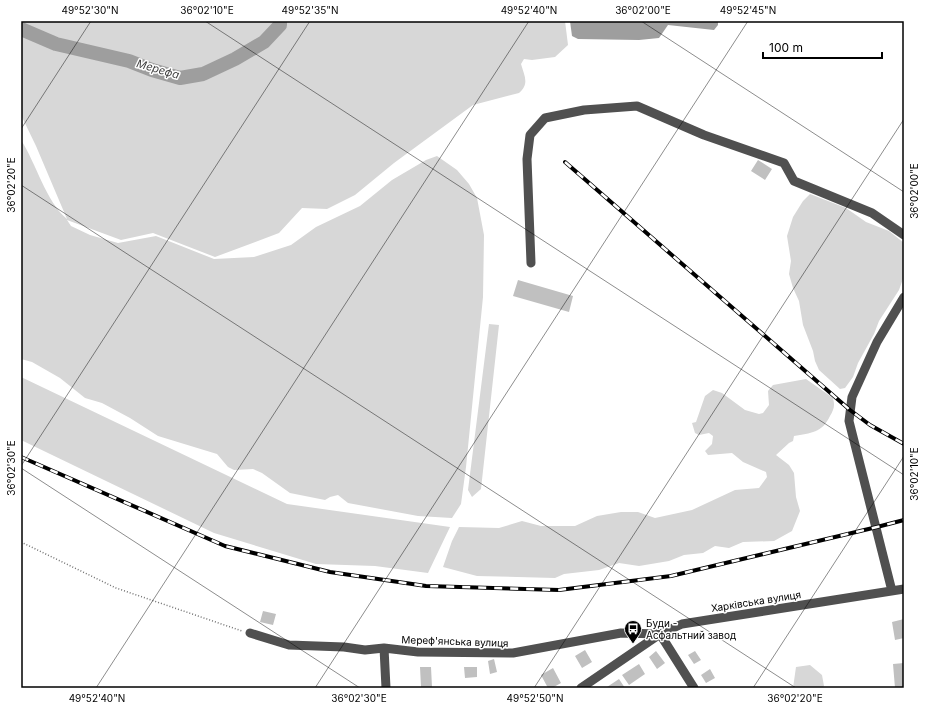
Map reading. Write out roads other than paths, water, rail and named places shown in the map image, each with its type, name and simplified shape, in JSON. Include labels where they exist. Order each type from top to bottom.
[{"type":"street","points":[[531,263],[527,159],[530,135],[545,118],[584,110],[637,106],[704,134],[784,163],[794,181],[872,212],[904,235]]},
{"type":"street","points":[[892,591],[849,421],[852,397],[877,342],[904,297]]},
{"type":"street","name":"Харківська вулиця","points":[[581,688],[660,634],[682,624],[904,589]]},
{"type":"street","name":"Мереф'янська вулиця","points":[[250,634],[288,645],[344,647],[364,650],[384,648],[418,652],[513,654],[621,634],[660,634]]},
{"type":"street","points":[[660,634],[694,688]]},
{"type":"street","points":[[384,648],[386,688]]},
{"type":"waterway","name":"Мерефа","points":[[21,29],[56,44],[129,61],[152,70],[180,78],[203,74],[235,59],[264,42],[280,25],[280,21]]},
{"type":"railway","points":[[565,162],[850,410],[870,425],[904,444]]},
{"type":"railway","points":[[21,457],[225,546],[330,572],[426,586],[559,590],[671,576],[904,520]]},
{"type":"place","name":"Буди - Асфальтний завод","points":[[633,644]]}]
